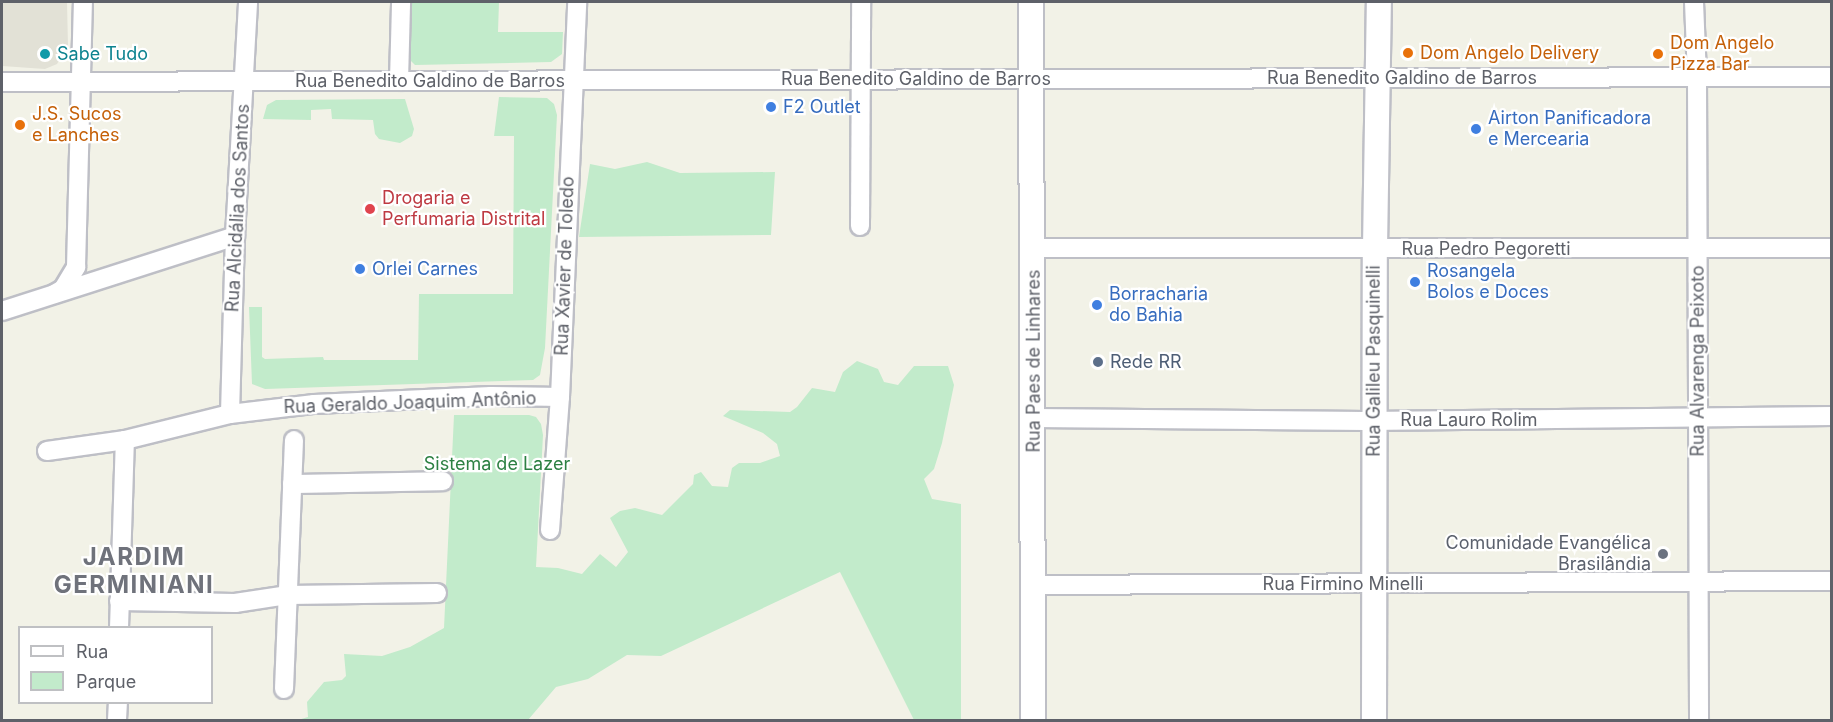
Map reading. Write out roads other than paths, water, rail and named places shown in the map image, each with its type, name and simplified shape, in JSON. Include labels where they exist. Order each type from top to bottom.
[{"type":"street","points":[[54,294],[68,283],[75,267],[83,2]]},
{"type":"street","name":"Rua Alcidália dos Santos","points":[[230,414],[248,2]]},
{"type":"street","points":[[399,81],[401,2]]},
{"type":"street","name":"Rua Xavier de Toledo","points":[[550,530],[560,397],[577,2]]},
{"type":"street","points":[[860,226],[861,2]]},
{"type":"street","name":"Rua Paes de Linhares","points":[[1031,2],[1034,248],[1033,720]]},
{"type":"street","name":"Rua Galileu Pasquinelli","points":[[1374,720],[1375,249],[1379,2]]},
{"type":"street","name":"Rua Alvarenga Peixoto","points":[[1694,2],[1697,78],[1699,720]]},
{"type":"street","name":"Rua Benedito Galdino de Barros","points":[[2,82],[1832,77]]},
{"type":"street","points":[[2,311],[236,236]]},
{"type":"street","name":"Rua Pedro Pegoretti","points":[[1034,248],[1832,248]]},
{"type":"street","points":[[75,267],[90,280],[99,280]]},
{"type":"street","name":"Rua Geraldo Joaquim Antônio","points":[[47,451],[125,440],[230,414],[326,403],[491,396],[560,397]]},
{"type":"street","name":"Rua Lauro Rolim","points":[[1034,418],[1374,421],[1832,416]]},
{"type":"street","points":[[119,626],[125,440]]},
{"type":"street","points":[[284,689],[294,440]]},
{"type":"street","points":[[292,484],[444,481]]},
{"type":"street","name":"Rua Firmino Minelli","points":[[1034,585],[1832,581]]},
{"type":"street","points":[[119,601],[235,603],[288,595],[437,593]]},
{"type":"street","points":[[117,720],[118,704]]},
{"type":"place","name":"Dom Angelo Delivery","points":[[1408,53]]},
{"type":"place","name":"Sabe Tudo","points":[[45,54]]},
{"type":"place","name":"Dom Angelo Pizza Bar","points":[[1658,54]]},
{"type":"place","name":"F2 Outlet","points":[[771,107]]},
{"type":"place","name":"J.S. Sucos e Lanches","points":[[20,125]]},
{"type":"place","name":"Airton Panificadora e Mercearia","points":[[1476,129]]},
{"type":"place","name":"Drogaria e Perfumaria Distrital","points":[[370,209]]},
{"type":"place","name":"Orlei Carnes","points":[[360,269]]},
{"type":"place","name":"Rosangela Bolos e Doces","points":[[1415,282]]},
{"type":"place","name":"Borracharia do Bahia","points":[[1097,305]]},
{"type":"place","name":"Rede RR","points":[[1098,362]]},
{"type":"place","name":"Comunidade Evangélica Brasilândia","points":[[1663,554]]},
{"type":"district","name":"JARDIM GERMINIANI","points":[[134,571]]},
{"type":"park label","name":"Sistema de Lazer","points":[[497,464]]}]
